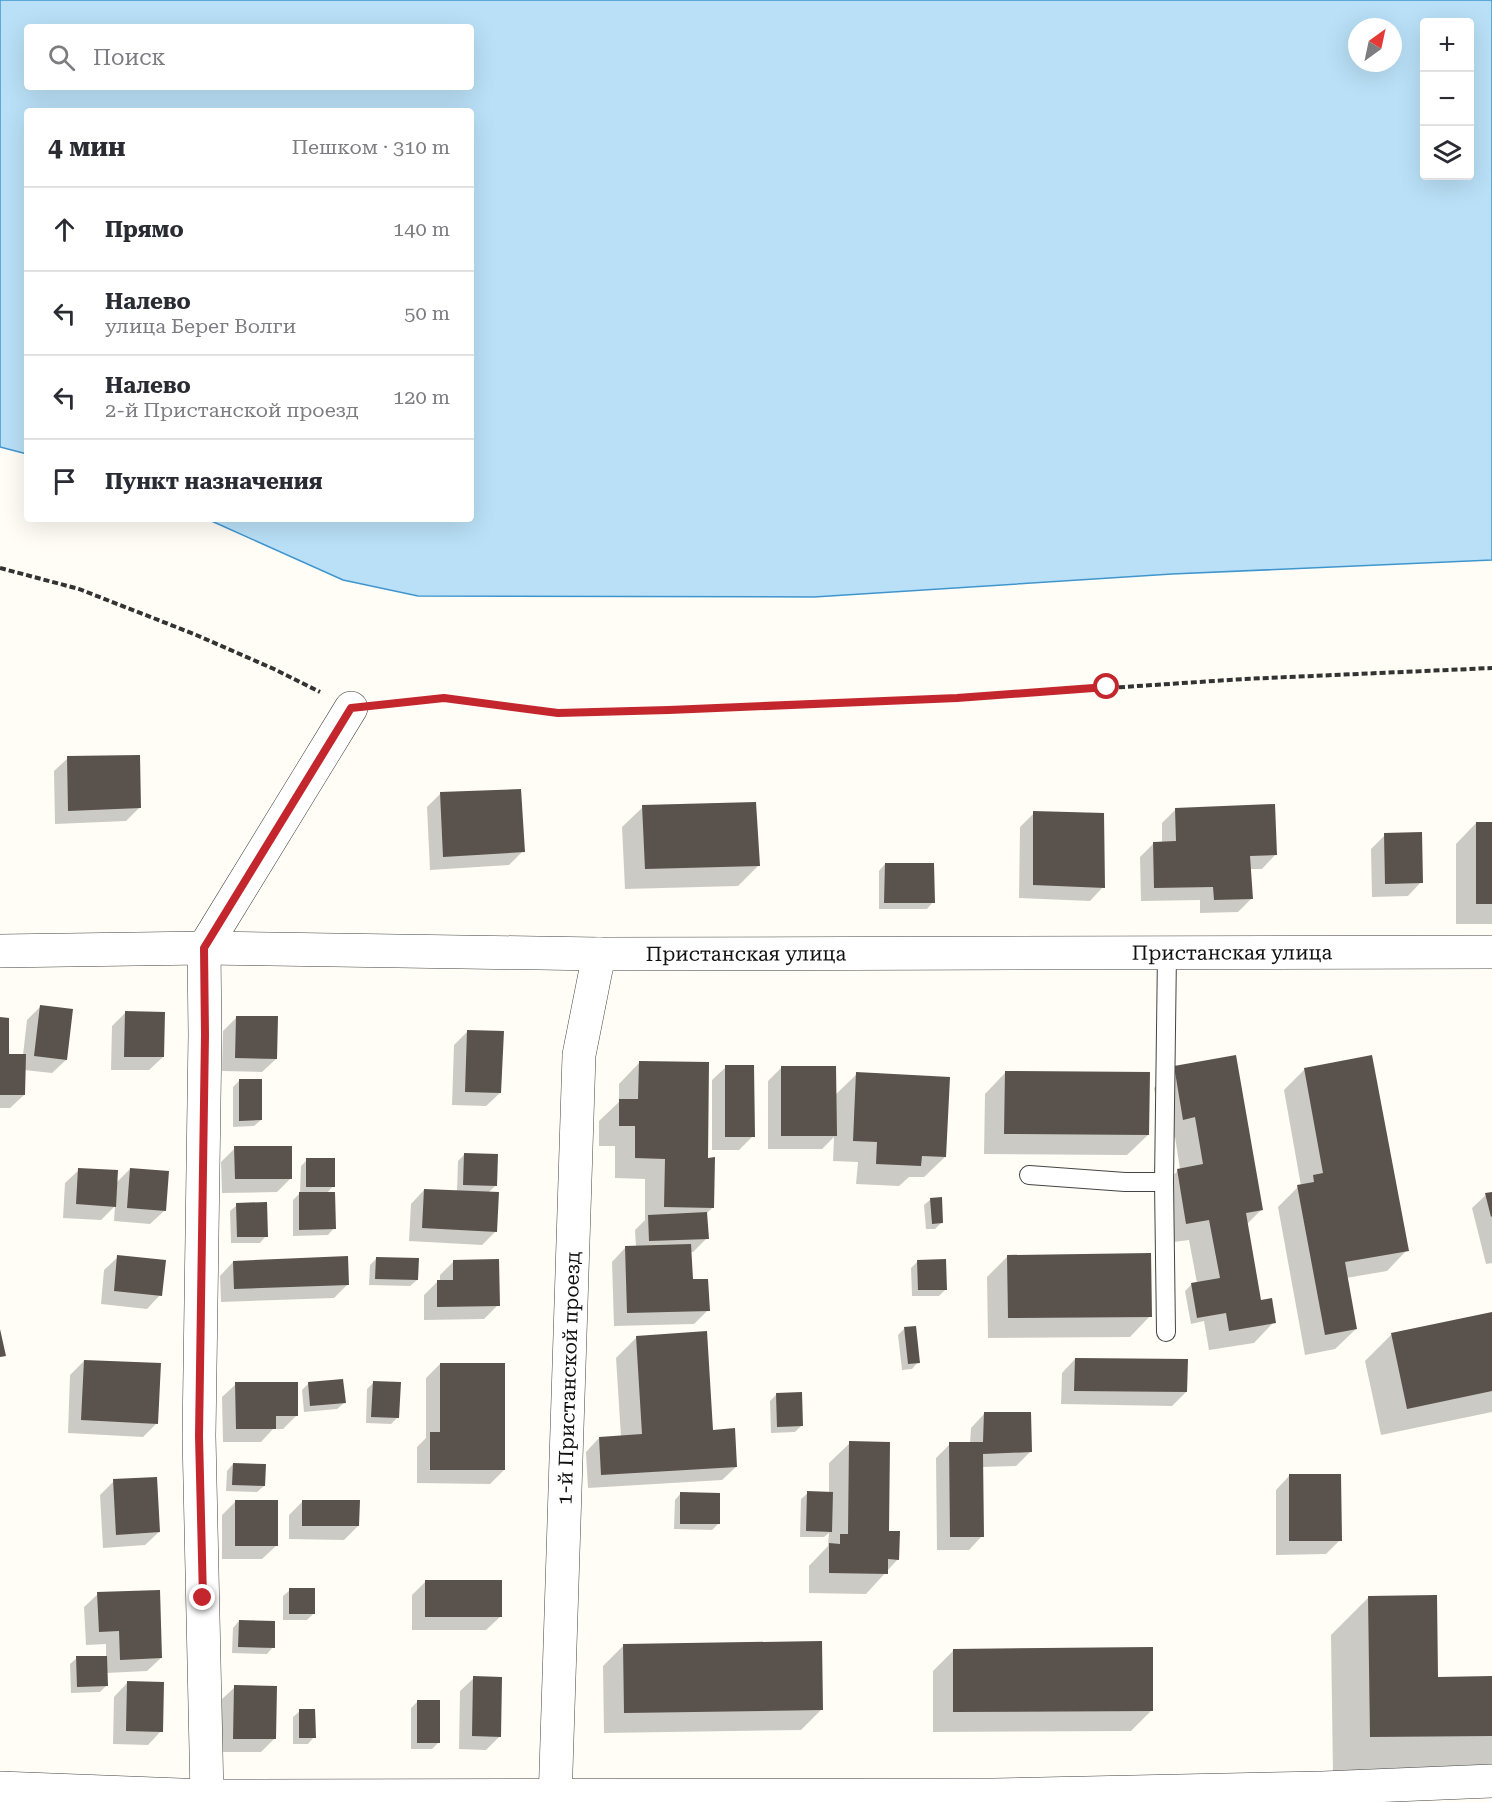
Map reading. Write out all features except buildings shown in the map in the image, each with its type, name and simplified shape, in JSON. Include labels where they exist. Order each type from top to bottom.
[{"type":"street","points":[[207,1796],[199,1436],[205,1035],[204,948],[351,708]]},
{"type":"street","name":"Пристанская улица","points":[[0,951],[204,948],[599,954],[1492,952]]},
{"type":"street","name":"1-й Пристанской проезд","points":[[555,1799],[579,1055],[599,954]]},
{"type":"street","points":[[0,1788],[121,1797],[994,1799],[1492,1781]]},
{"type":"lane","points":[[1166,1332],[1164,1182],[1167,952]]},
{"type":"lane","points":[[1029,1174],[1125,1182],[1164,1182]]},
{"type":"path","points":[[0,568],[79,590],[194,634],[274,669],[351,708],[444,698],[558,713],[669,710],[957,698],[1233,680],[1492,668]]},
{"type":"water","points":[[0,0],[1492,0],[1492,560],[1172,574],[814,597],[418,596],[343,580],[214,522],[474,522],[474,108],[24,108],[24,453],[0,447]]},
{"type":"route","points":[[203,1598],[199,1436],[205,1035],[204,948],[351,708],[444,698],[558,713],[669,710],[957,698],[1107,687]]}]
